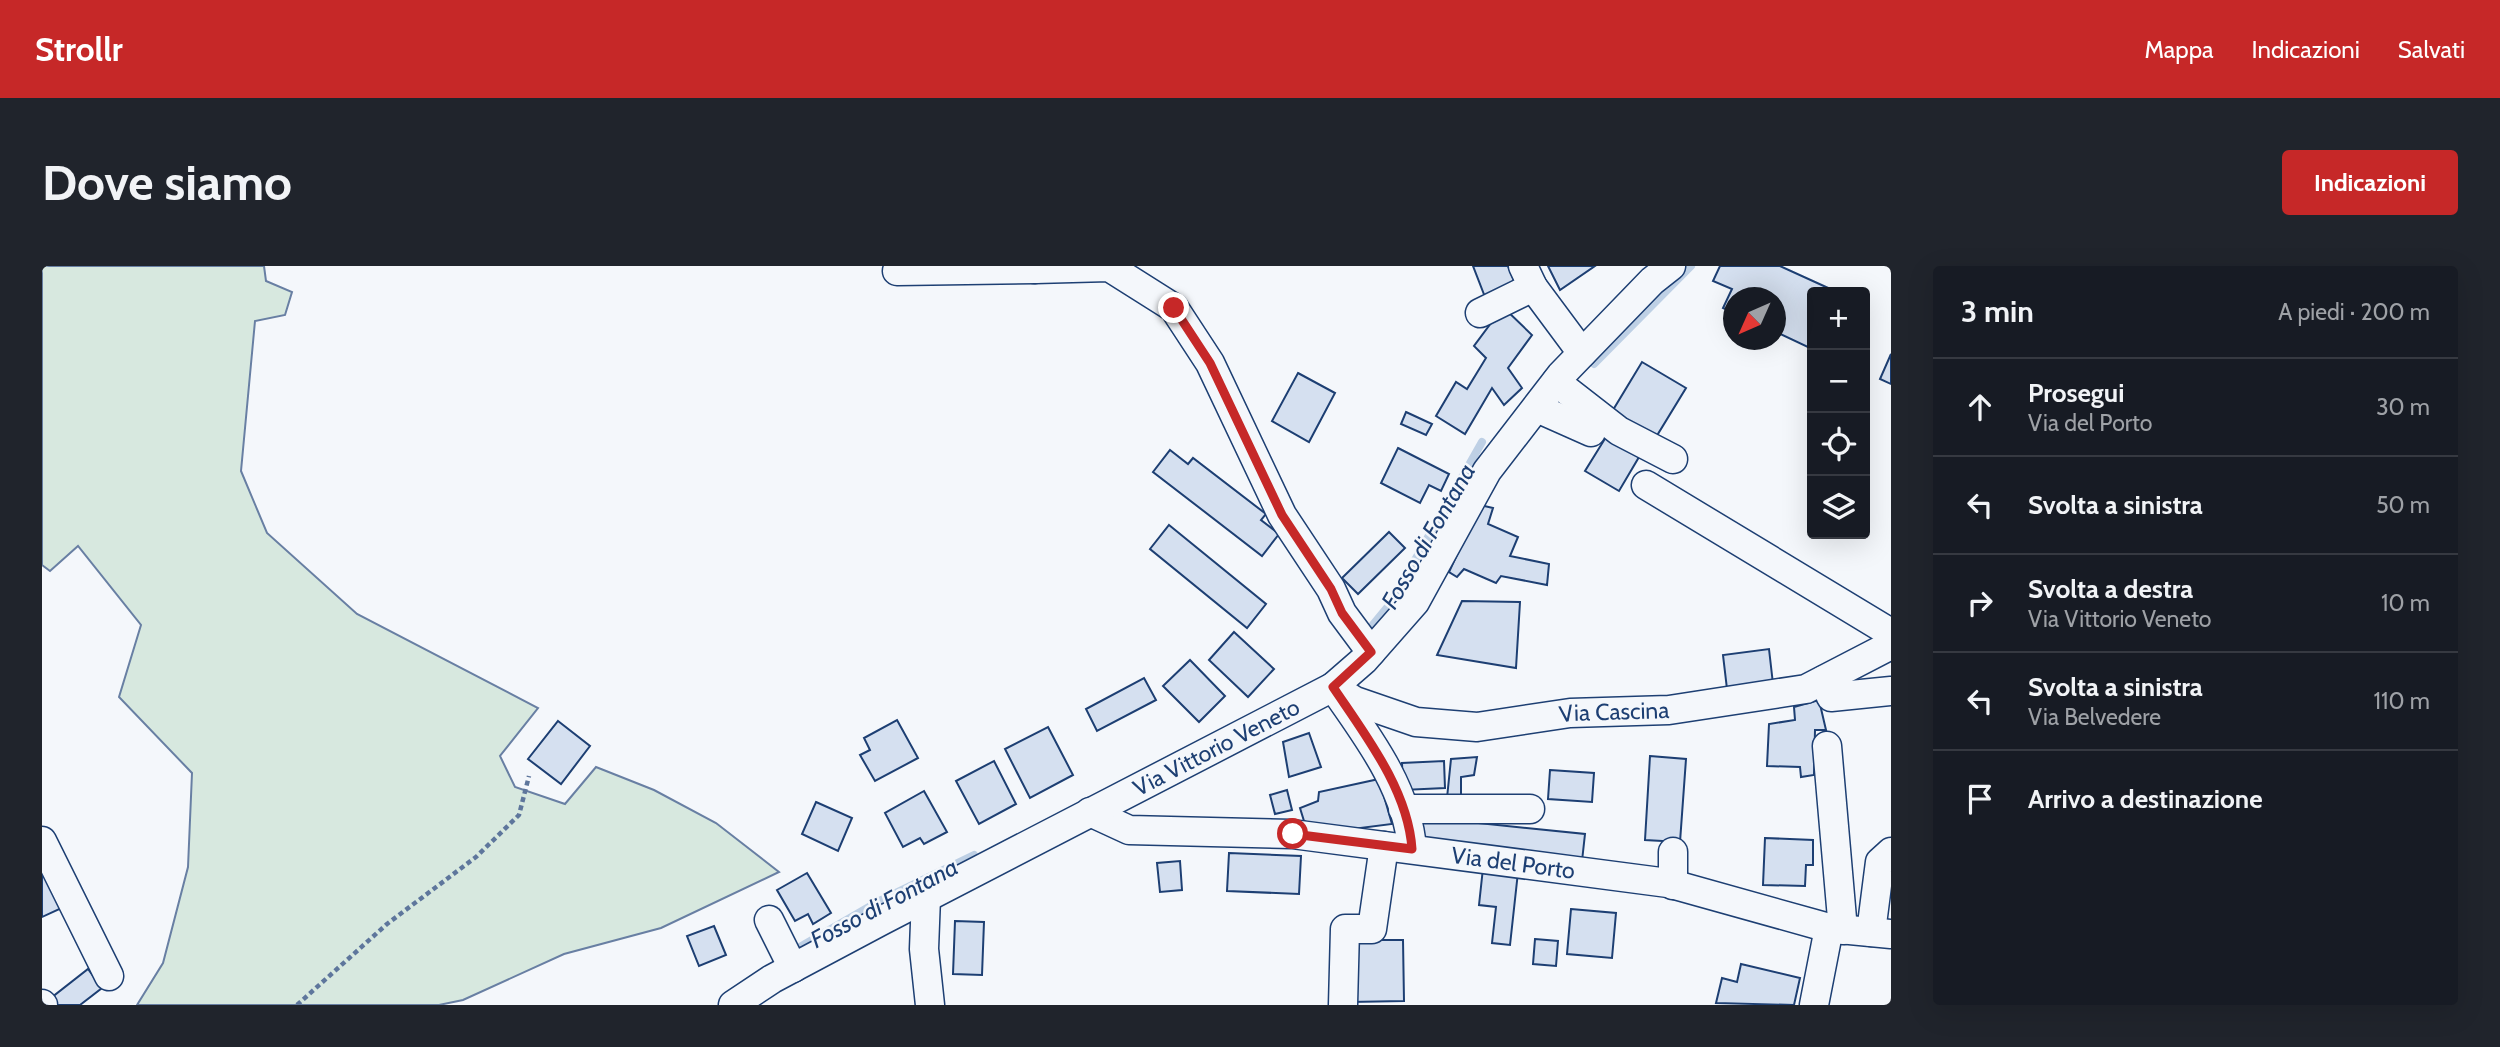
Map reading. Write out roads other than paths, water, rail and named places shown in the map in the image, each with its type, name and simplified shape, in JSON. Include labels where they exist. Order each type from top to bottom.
[{"type":"street","name":"Via Vittorio Veneto","points":[[733,1005],[784,949],[926,897],[1333,687],[1371,652],[1415,601],[1487,471],[1556,382],[1652,281],[1671,266]]},
{"type":"street","points":[[897,271],[1109,267],[1174,308],[1210,363],[1282,515],[1331,589],[1342,613],[1371,652]]},
{"type":"street","points":[[1480,313],[1526,272],[1582,353]]},
{"type":"street","points":[[1556,382],[1619,431],[1673,459]]},
{"type":"street","points":[[1537,408],[1591,432]]},
{"type":"street","points":[[1646,485],[1890,644]]},
{"type":"street","name":"Via Cascina","points":[[1333,687],[1355,701],[1416,722],[1477,727],[1570,713],[1669,710],[1806,690],[1890,644]]},
{"type":"street","points":[[1824,680],[1831,697],[1891,691]]},
{"type":"street","points":[[1333,687],[1368,738],[1403,808],[1410,824],[1412,849]]},
{"type":"street","points":[[1814,1005],[1836,929],[1827,746]]},
{"type":"street","points":[[1403,808],[1530,809]]},
{"type":"street","name":"Via del Porto","points":[[1090,812],[1129,830],[1293,834],[1673,885],[1836,929],[1881,933]]},
{"type":"street","points":[[42,841],[108,976]]},
{"type":"street","points":[[1343,1005],[1345,929],[1372,929],[1384,846]]},
{"type":"street","points":[[1673,852],[1673,885]]},
{"type":"street","points":[[1881,933],[1880,862],[1891,852]]},
{"type":"street","points":[[926,897],[924,949],[930,1005]]},
{"type":"waterway","name":"Fosso di Fontana","points":[[1594,364],[1691,266]]},
{"type":"waterway","name":"Fosso di Fontana","points":[[1371,627],[1390,604],[1482,442]]},
{"type":"waterway","name":"Fosso di Fontana","points":[[793,951],[881,900],[974,855]]}]
